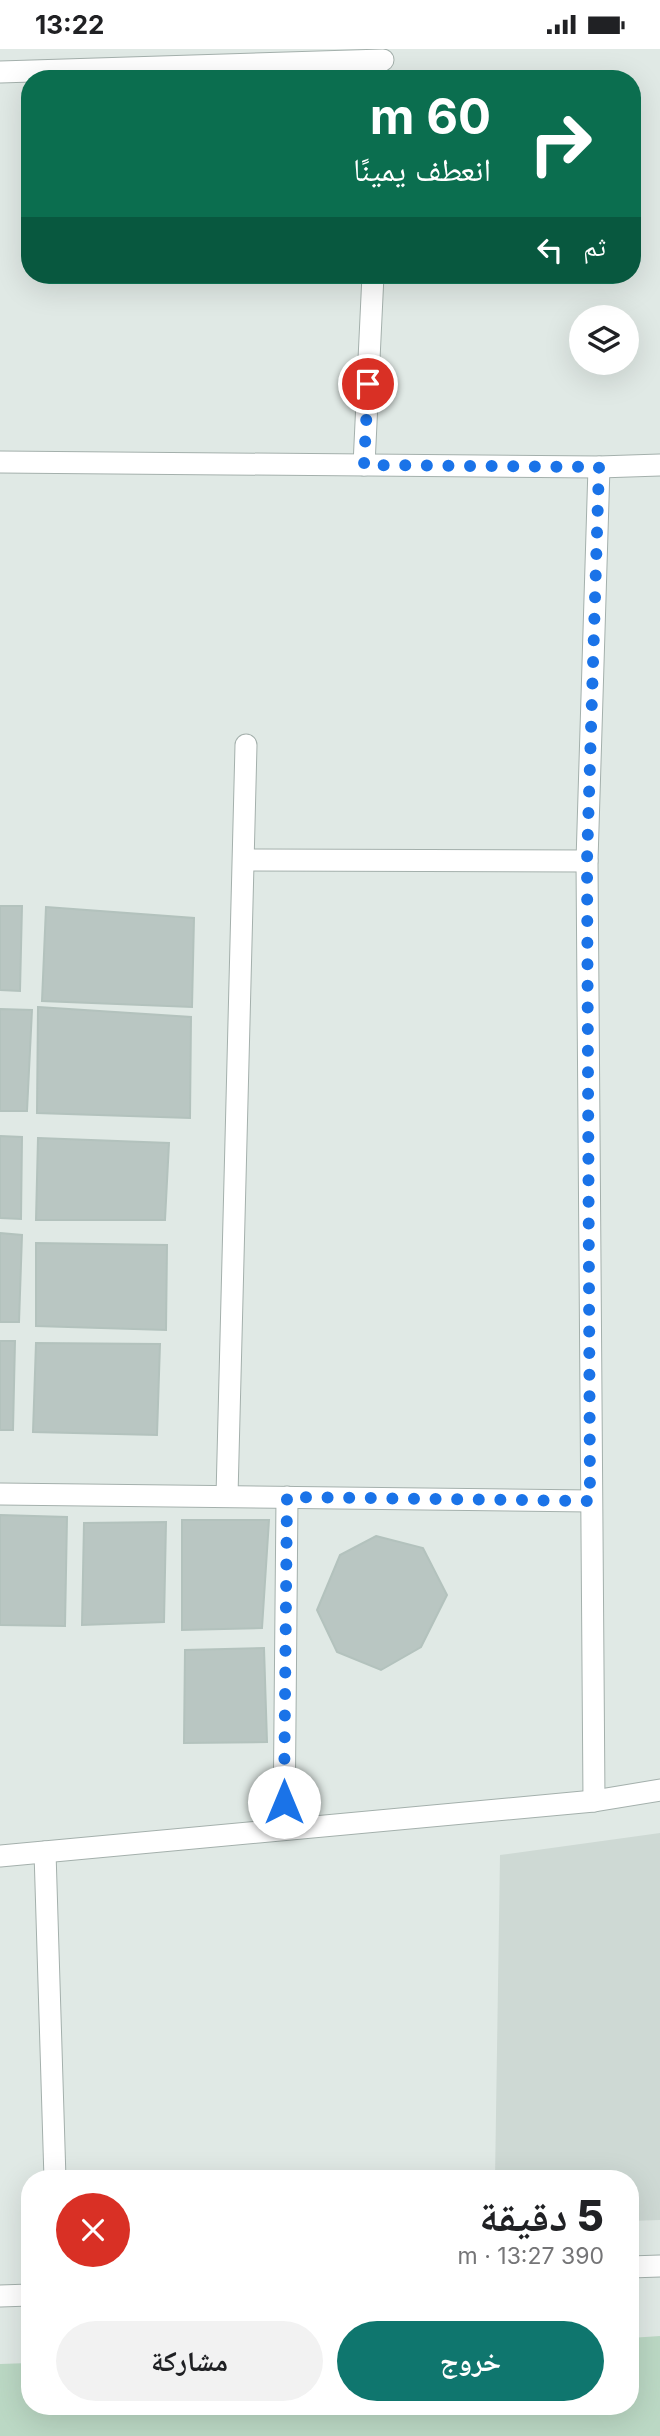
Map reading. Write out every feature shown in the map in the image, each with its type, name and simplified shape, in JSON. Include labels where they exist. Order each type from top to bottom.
[{"type":"street","points":[[85,70],[383,63]]},
{"type":"street","points":[[0,72],[21,72]]},
{"type":"street","points":[[364,465],[373,284]]},
{"type":"street","points":[[0,462],[599,467],[660,465]]},
{"type":"street","points":[[594,1801],[587,861],[599,467]]},
{"type":"street","points":[[227,1496],[246,745]]},
{"type":"street","points":[[244,860],[587,861]]},
{"type":"street","points":[[0,1494],[590,1501]]},
{"type":"street","points":[[284,1829],[287,1497]]},
{"type":"street","points":[[0,1856],[594,1801],[660,1790]]},
{"type":"street","points":[[45,1852],[55,2170]]},
{"type":"street","points":[[639,2267],[660,2266]]},
{"type":"street","points":[[0,2296],[21,2295]]},
{"type":"shaded area","points":[[660,1833],[660,2220],[639,2221],[639,2170],[495,2170],[500,1855]]},
{"type":"green space","points":[[660,2336],[660,2436],[0,2436],[0,2364],[21,2363],[21,2415],[639,2415],[639,2337]]},
{"type":"building","points":[[0,906],[22,906],[20,991],[0,990]]},
{"type":"building","points":[[46,907],[194,918],[192,1007],[42,1001]]},
{"type":"building","points":[[38,1007],[191,1017],[190,1118],[37,1113]]},
{"type":"building","points":[[0,1009],[32,1010],[27,1111],[0,1111]]},
{"type":"building","points":[[0,1136],[22,1137],[21,1219],[0,1218]]},
{"type":"building","points":[[38,1138],[169,1143],[165,1220],[36,1220]]},
{"type":"building","points":[[0,1233],[22,1235],[19,1322],[0,1322]]},
{"type":"building","points":[[36,1243],[167,1245],[166,1330],[36,1326]]},
{"type":"building","points":[[0,1341],[15,1341],[13,1430],[0,1430]]},
{"type":"building","points":[[36,1343],[160,1344],[157,1435],[33,1432]]},
{"type":"building","points":[[0,1515],[67,1517],[65,1626],[0,1625]]},
{"type":"building","points":[[182,1520],[269,1520],[262,1628],[182,1630]]},
{"type":"building","points":[[166,1522],[164,1622],[82,1625],[84,1523]]},
{"type":"building","points":[[376,1536],[423,1548],[447,1595],[421,1647],[381,1670],[337,1652],[317,1610],[340,1555]]},
{"type":"building","points":[[264,1648],[267,1742],[184,1743],[185,1650]]},
{"type":"route","points":[[284,1802],[287,1497],[590,1501],[587,861],[599,467],[364,465],[368,384]]}]
